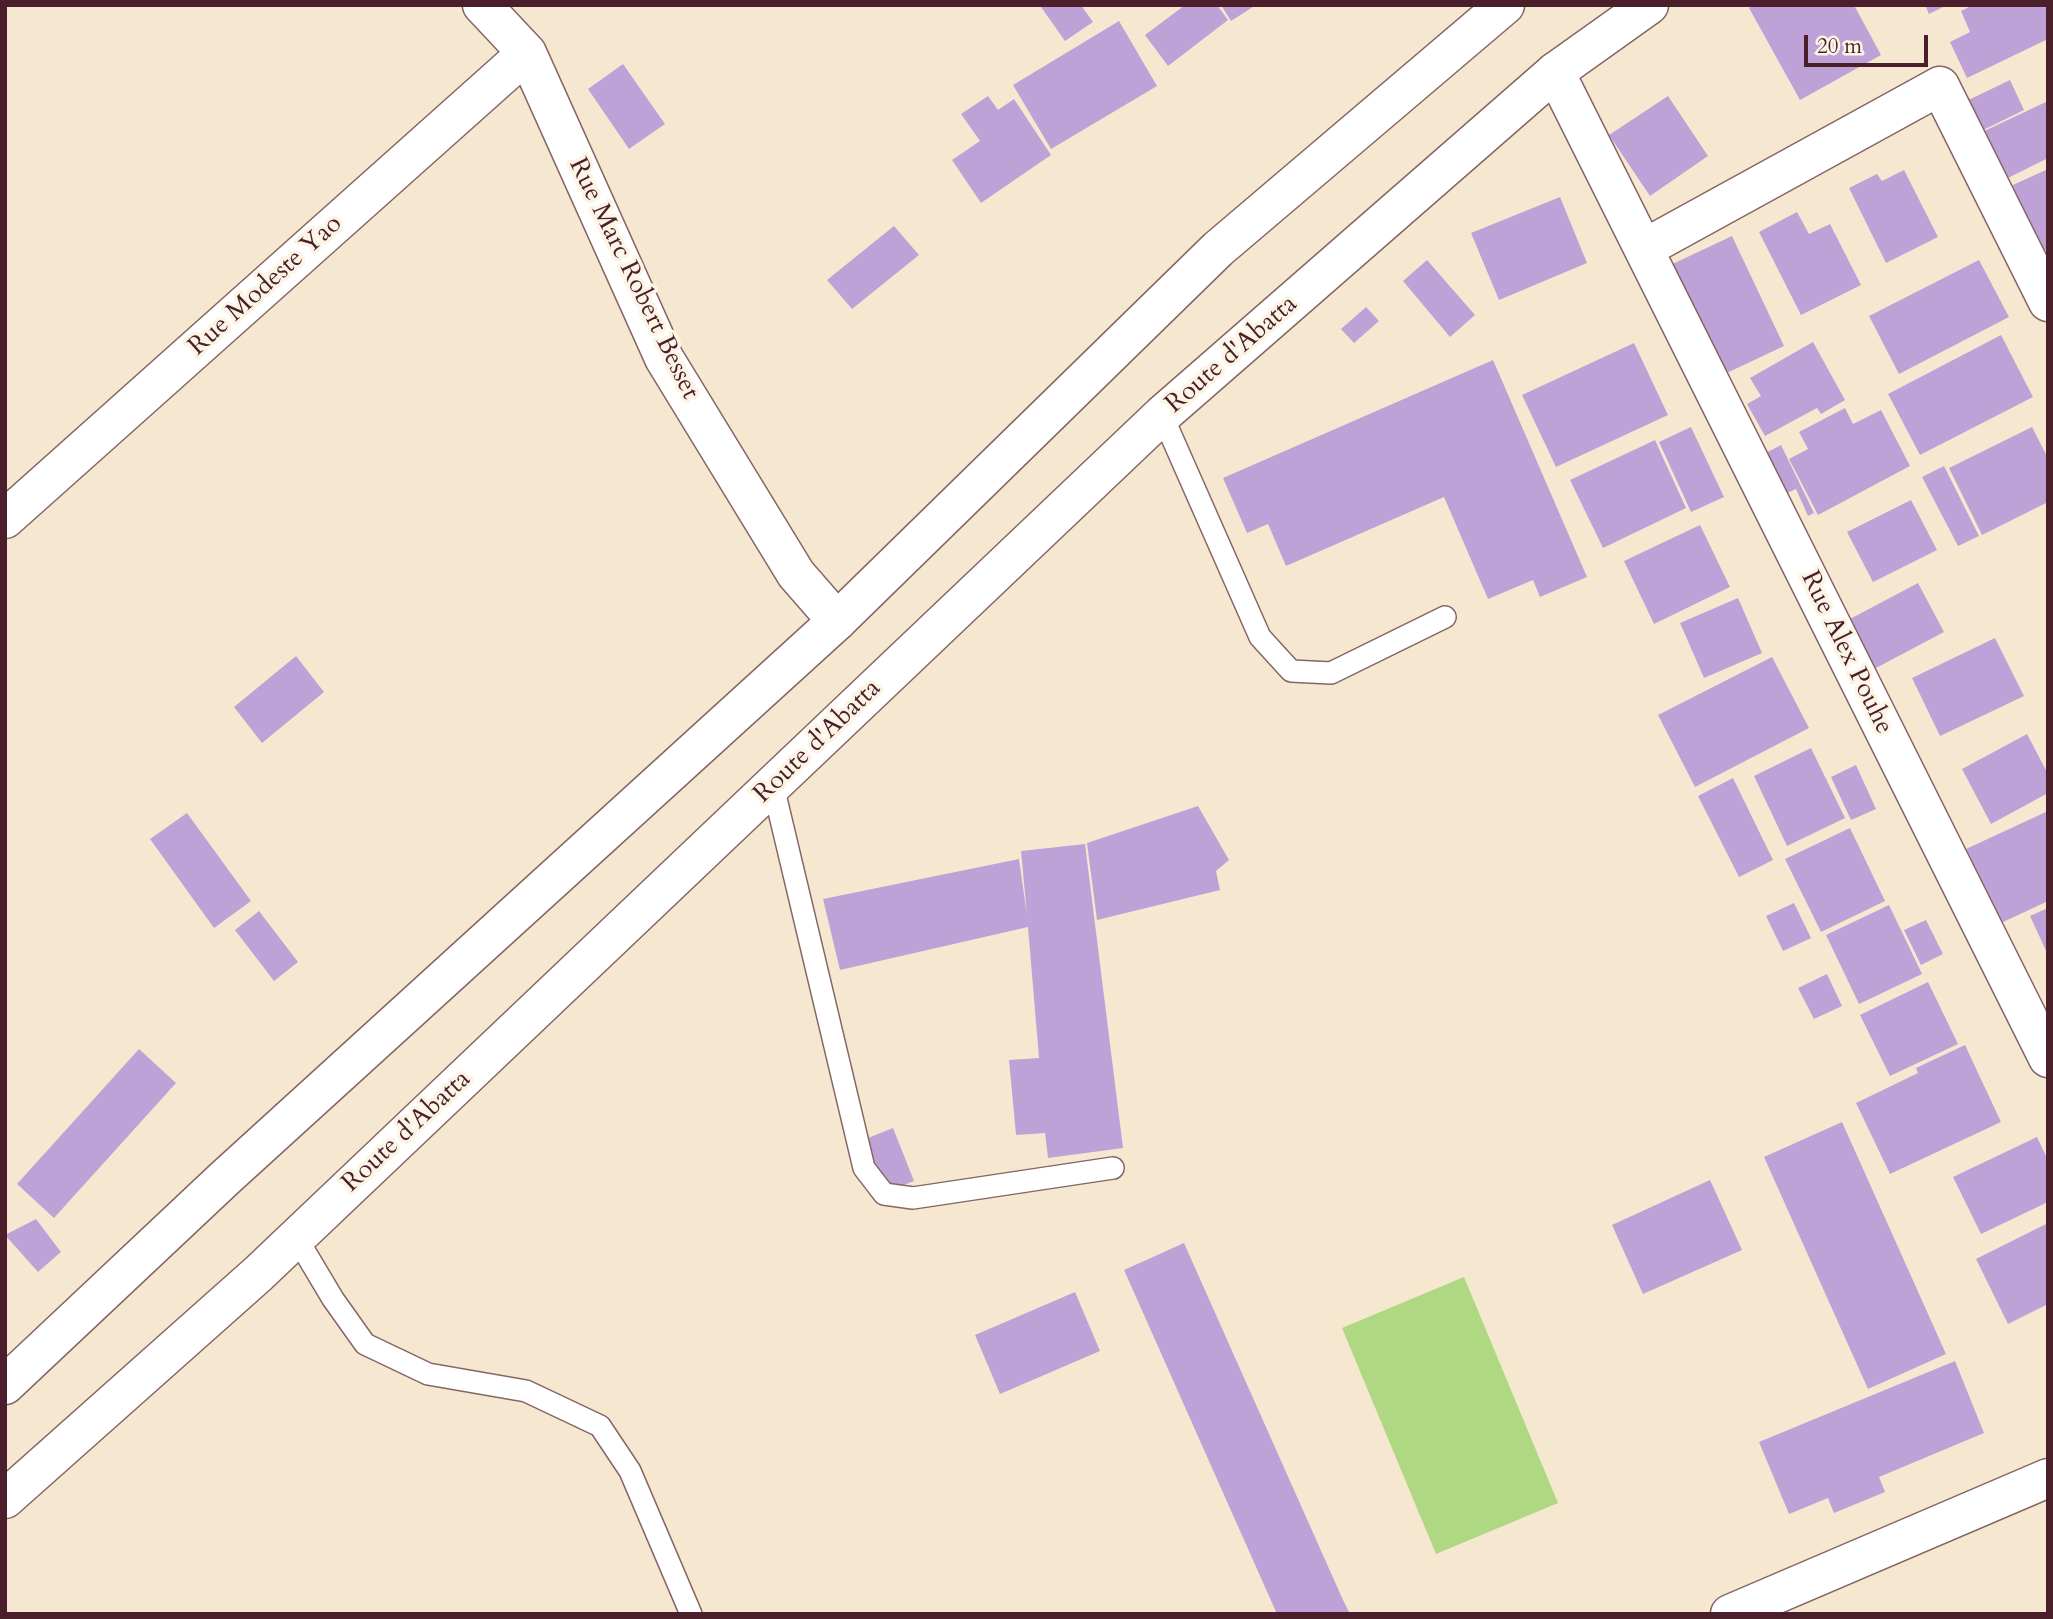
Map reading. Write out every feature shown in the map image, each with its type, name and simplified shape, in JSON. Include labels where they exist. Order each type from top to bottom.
[{"type":"street","name":"Rue Marc Robert Besset","points":[[481,5],[527,53],[664,358],[796,574],[837,621]]},
{"type":"street","points":[[5,1385],[225,1178],[837,621],[1218,249],[1505,5]]},
{"type":"street","name":"Route d'Abatta","points":[[5,1499],[258,1274],[1162,415],[1555,72],[1649,5]]},
{"type":"street","name":"Rue Modeste Yao","points":[[5,519],[527,53]]},
{"type":"street","name":"Rue Alex Pouhe","points":[[1555,72],[2048,1058]]},
{"type":"street","points":[[1645,248],[1940,86],[2048,302]]},
{"type":"street","points":[[1730,1614],[2048,1478]]},
{"type":"lane","points":[[1162,415],[1260,638],[1291,671],[1331,673],[1445,617]]},
{"type":"lane","points":[[773,786],[864,1168],[884,1194],[913,1198],[1113,1168]]},
{"type":"lane","points":[[296,1237],[333,1299],[365,1344],[428,1374],[526,1391],[600,1426],[630,1471],[691,1614]]},
{"type":"green space","points":[[1464,1277],[1558,1503],[1436,1554],[1342,1328]]},
{"type":"building","points":[[1081,5],[1093,22],[1065,41],[1041,7]]},
{"type":"building","points":[[1185,5],[1217,5],[1228,20],[1168,66],[1145,35]]},
{"type":"building","points":[[1221,5],[1256,5],[1231,21]]},
{"type":"building","points":[[1753,5],[1854,5],[1881,55],[1800,100],[1749,8]]},
{"type":"building","points":[[1925,5],[1947,5],[1929,14]]},
{"type":"building","points":[[1973,5],[2046,5],[2048,39],[1967,78],[1950,42],[1970,32],[1961,11]]},
{"type":"building","points":[[1119,21],[1157,86],[1051,149],[1013,85]]},
{"type":"building","points":[[623,64],[665,124],[629,149],[588,89]]},
{"type":"building","points":[[2010,80],[2024,110],[1973,135],[1958,105]]},
{"type":"building","points":[[988,96],[998,110],[1014,99],[1051,155],[981,203],[952,160],[980,141],[961,114]]},
{"type":"building","points":[[1668,96],[1708,156],[1650,196],[1609,135]]},
{"type":"building","points":[[2048,101],[2048,158],[2004,180],[1980,133]]},
{"type":"building","points":[[2048,169],[2048,249],[2035,255],[2004,189]]},
{"type":"building","points":[[1904,170],[1938,237],[1886,263],[1849,188],[1877,174],[1882,181]]},
{"type":"building","points":[[1560,197],[1587,263],[1499,300],[1471,233]]},
{"type":"building","points":[[1797,212],[1809,234],[1830,224],[1861,285],[1801,315],[1759,232]]},
{"type":"building","points":[[894,226],[919,255],[852,309],[827,280]]},
{"type":"building","points":[[1732,236],[1784,346],[1714,379],[1662,269]]},
{"type":"building","points":[[1427,260],[1475,315],[1450,337],[1403,281]]},
{"type":"building","points":[[1979,260],[2009,317],[1899,374],[1869,316]]},
{"type":"building","points":[[1366,307],[1379,321],[1354,343],[1341,329]]},
{"type":"building","points":[[2001,335],[2033,397],[1920,455],[1888,394]]},
{"type":"building","points":[[1813,342],[1845,400],[1821,414],[1817,408],[1765,436],[1747,404],[1761,396],[1750,378]]},
{"type":"building","points":[[1634,343],[1668,415],[1556,467],[1522,395]]},
{"type":"building","points":[[1493,360],[1587,577],[1540,597],[1533,580],[1488,599],[1444,497],[1286,566],[1268,524],[1247,533],[1223,478]]},
{"type":"building","points":[[1845,408],[1853,424],[1881,410],[1910,466],[1818,515],[1789,459],[1808,449],[1799,432]]},
{"type":"building","points":[[1691,427],[1724,497],[1691,512],[1659,442]]},
{"type":"building","points":[[2032,427],[2048,458],[2048,502],[1982,535],[1949,468]]},
{"type":"building","points":[[1655,440],[1686,508],[1603,548],[1570,480]]},
{"type":"building","points":[[1781,445],[1814,513],[1808,516],[1796,489],[1778,497],[1758,457]]},
{"type":"building","points":[[1944,466],[1979,536],[1958,546],[1922,477]]},
{"type":"building","points":[[1911,500],[1937,550],[1873,582],[1847,532]]},
{"type":"building","points":[[1700,525],[1730,587],[1654,624],[1624,561]]},
{"type":"building","points":[[1918,583],[1944,632],[1874,669],[1848,620]]},
{"type":"building","points":[[1738,598],[1762,653],[1704,678],[1680,623]]},
{"type":"building","points":[[1995,638],[2024,696],[1940,736],[1912,678]]},
{"type":"building","points":[[296,656],[324,692],[262,743],[234,707]]},
{"type":"building","points":[[1772,657],[1809,728],[1695,787],[1658,715]]},
{"type":"building","points":[[2027,734],[2048,774],[2048,793],[1991,824],[1962,769]]},
{"type":"building","points":[[1811,748],[1845,818],[1787,846],[1754,776]]},
{"type":"building","points":[[1856,765],[1876,809],[1851,820],[1831,777]]},
{"type":"building","points":[[1733,778],[1773,860],[1739,877],[1698,796]]},
{"type":"building","points":[[1198,806],[1229,860],[1216,871],[1220,890],[1097,920],[1087,843]]},
{"type":"building","points":[[2048,811],[2048,901],[2001,923],[1966,849]]},
{"type":"building","points":[[187,813],[251,901],[214,928],[150,839]]},
{"type":"building","points":[[1850,828],[1885,901],[1821,932],[1785,859]]},
{"type":"building","points":[[1085,844],[1123,1148],[1048,1158],[1045,1133],[1016,1135],[1009,1060],[1039,1058],[1028,927],[840,970],[823,899],[1019,859],[1027,915],[1021,851]]},
{"type":"building","points":[[1794,903],[1811,938],[1783,951],[1766,916]]},
{"type":"building","points":[[1889,905],[1922,974],[1859,1004],[1826,935]]},
{"type":"building","points":[[2048,908],[2048,955],[2030,916]]},
{"type":"building","points":[[259,911],[298,962],[274,981],[235,930]]},
{"type":"building","points":[[1926,920],[1943,954],[1921,965],[1904,930]]},
{"type":"building","points":[[1827,974],[1842,1006],[1814,1019],[1798,988]]},
{"type":"building","points":[[1928,982],[1958,1044],[1890,1076],[1860,1015]]},
{"type":"building","points":[[1965,1045],[2001,1122],[1890,1174],[1856,1103],[1918,1073],[1916,1068]]},
{"type":"building","points":[[139,1049],[176,1083],[54,1218],[17,1184]]},
{"type":"building","points":[[1842,1122],[1946,1354],[1868,1389],[1764,1157]]},
{"type":"building","points":[[893,1128],[914,1181],[884,1193],[863,1140]]},
{"type":"building","points":[[2037,1137],[2048,1160],[2048,1202],[1981,1234],[1953,1177]]},
{"type":"building","points":[[1710,1180],[1742,1250],[1643,1294],[1612,1225]]},
{"type":"building","points":[[36,1219],[61,1252],[38,1272],[5,1235]]},
{"type":"building","points":[[2048,1223],[2048,1304],[2008,1324],[1976,1259]]},
{"type":"building","points":[[1184,1243],[1350,1614],[1277,1614],[1124,1270]]},
{"type":"building","points":[[1075,1292],[1100,1351],[1000,1394],[975,1335]]},
{"type":"building","points":[[1955,1361],[1984,1433],[1879,1477],[1885,1492],[1834,1513],[1828,1498],[1789,1514],[1759,1442]]}]
